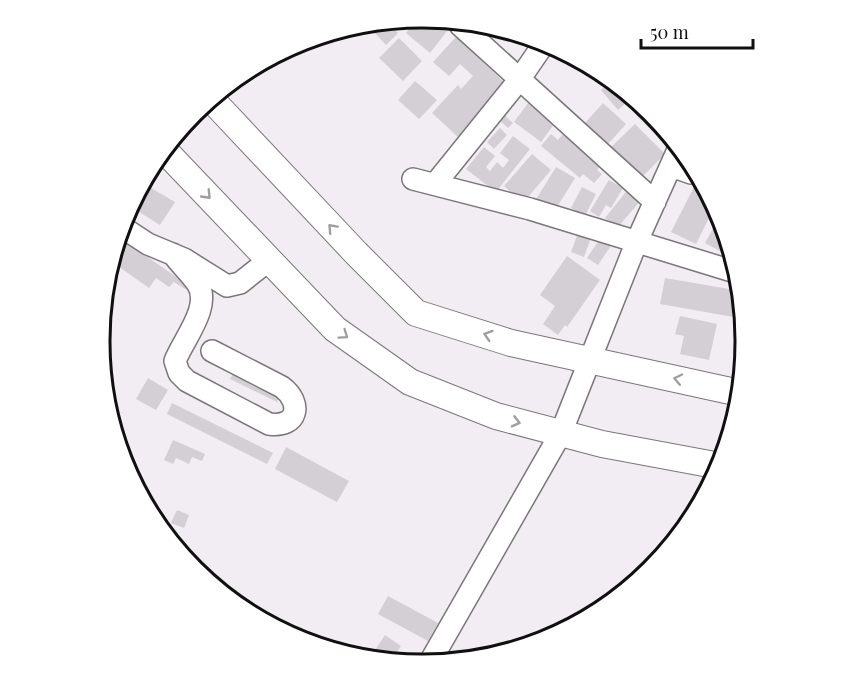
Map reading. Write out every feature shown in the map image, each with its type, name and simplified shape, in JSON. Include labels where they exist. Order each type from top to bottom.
[{"type":"main road","points":[[217,105],[416,313],[510,343],[731,391]]},
{"type":"main road","points":[[171,157],[335,329],[410,381],[496,416],[602,444],[710,463]]},
{"type":"street","points":[[467,32],[655,202]]},
{"type":"street","points":[[435,184],[519,80],[539,51]]},
{"type":"street","points":[[435,653],[561,433],[637,241],[674,159]]},
{"type":"street","points":[[413,179],[530,209],[726,269]]},
{"type":"street","points":[[130,232],[148,244],[173,254],[227,286],[240,284],[269,260]]},
{"type":"street","points":[[173,254],[197,283],[202,297],[200,312],[175,361],[179,373],[187,381],[269,424],[278,426],[290,420],[296,412],[295,401],[291,393],[212,351]]},
{"type":"building","points":[[409,29],[448,30],[430,53],[406,33]]},
{"type":"building","points":[[395,30],[398,33],[386,45],[374,33]]},
{"type":"building","points":[[456,37],[506,84],[458,137],[432,113],[458,85],[461,89],[473,76],[460,64],[449,76],[433,62]]},
{"type":"building","points":[[399,38],[422,61],[403,81],[379,58]]},
{"type":"building","points":[[415,81],[437,100],[419,119],[398,100]]},
{"type":"building","points":[[604,87],[625,103],[618,110],[601,90]]},
{"type":"building","points":[[531,99],[558,119],[541,142],[514,122]]},
{"type":"building","points":[[603,103],[626,124],[608,144],[585,123]]},
{"type":"building","points":[[502,113],[513,123],[508,128],[497,118]]},
{"type":"building","points":[[637,114],[657,136],[657,136]]},
{"type":"building","points":[[635,124],[665,154],[640,179],[610,148]]},
{"type":"building","points":[[500,128],[507,135],[494,149],[487,142]]},
{"type":"building","points":[[566,130],[604,162],[597,170],[602,174],[594,183],[583,174],[580,178],[541,146],[551,134],[558,140]]},
{"type":"building","points":[[513,136],[530,149],[496,192],[466,169],[484,147],[495,156],[486,167],[490,171],[497,162],[503,168],[509,160],[500,153]]},
{"type":"building","points":[[532,154],[551,170],[523,203],[504,186]]},
{"type":"building","points":[[556,167],[575,178],[554,212],[535,201]]},
{"type":"building","points":[[609,180],[623,188],[611,208],[606,205],[599,217],[590,211]]},
{"type":"building","points":[[582,187],[596,194],[585,216],[571,208]]},
{"type":"building","points":[[694,187],[709,217],[696,244],[671,232]]},
{"type":"building","points":[[151,188],[175,202],[160,225],[138,211]]},
{"type":"building","points":[[629,188],[642,199],[617,228],[605,218]]},
{"type":"building","points":[[713,228],[721,252],[705,243]]},
{"type":"building","points":[[579,230],[592,235],[584,257],[571,252]]},
{"type":"building","points":[[601,237],[612,244],[598,265],[587,258]]},
{"type":"building","points":[[127,242],[188,285],[185,289],[174,282],[169,287],[156,278],[149,288],[119,267]]},
{"type":"building","points":[[567,256],[600,280],[567,327],[565,325],[558,335],[543,324],[555,306],[540,295]]},
{"type":"building","points":[[665,278],[730,289],[734,317],[660,304]]},
{"type":"building","points":[[680,316],[717,324],[709,360],[680,354],[684,336],[675,334]]},
{"type":"building","points":[[235,370],[282,392],[277,402],[230,379]]},
{"type":"building","points":[[148,378],[168,390],[156,410],[136,399]]},
{"type":"building","points":[[172,403],[273,453],[267,464],[167,414]]},
{"type":"building","points":[[173,440],[205,454],[202,461],[192,457],[189,464],[176,458],[173,464],[164,460]]},
{"type":"building","points":[[286,447],[349,481],[337,502],[275,469]]},
{"type":"building","points":[[177,510],[189,515],[184,528],[171,523]]},
{"type":"building","points":[[388,596],[438,623],[428,641],[378,614]]},
{"type":"building","points":[[385,635],[401,646],[397,652],[375,650]]}]
